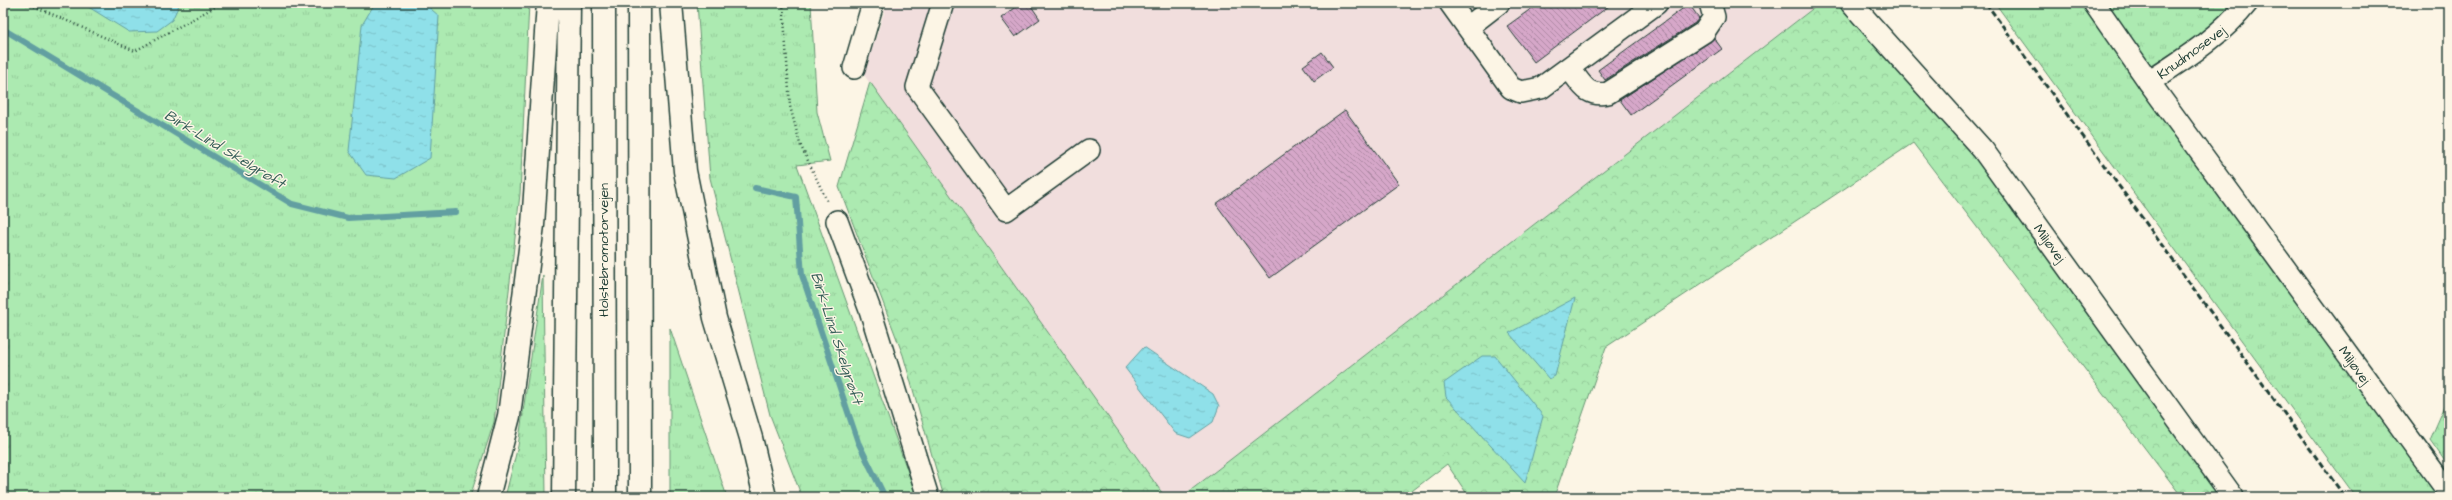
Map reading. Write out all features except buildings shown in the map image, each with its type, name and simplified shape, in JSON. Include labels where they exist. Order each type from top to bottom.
[{"type":"highway","points":[[488,497],[509,416],[533,225],[548,3]]},
{"type":"highway","points":[[564,497],[569,3]]},
{"type":"highway","name":"Holstebromotorvejen","points":[[604,3],[605,497]]},
{"type":"highway","points":[[639,3],[640,497]]},
{"type":"highway","points":[[671,3],[685,171],[715,318],[751,438],[764,497]]},
{"type":"highway","points":[[751,438],[775,497]]},
{"type":"street","points":[[854,68],[873,3]]},
{"type":"street","points":[[943,3],[917,87],[1006,210],[1089,150]]},
{"type":"street","points":[[1450,3],[1510,88],[1522,92],[1541,88],[1570,69],[1657,3]]},
{"type":"street","points":[[1468,27],[1499,3]]},
{"type":"street","points":[[1570,69],[1588,92],[1599,95],[1608,93],[1704,32],[1714,17],[1710,3]]},
{"type":"street","name":"Miljøvej","points":[[1851,3],[1983,150],[2233,497]]},
{"type":"street","name":"Miljøvej","points":[[2094,3],[2149,82],[2449,493]]},
{"type":"street","name":"Knudmosevej","points":[[2149,82],[2194,52],[2235,19],[2248,3]]},
{"type":"street","points":[[837,221],[870,310],[928,497]]},
{"type":"path","points":[[26,3],[134,51],[222,3]]},
{"type":"path","points":[[783,3],[790,106],[800,144],[837,221]]},
{"type":"shaded area","points":[[887,3],[1820,3],[1182,497],[1165,497],[864,75]]},
{"type":"green space","points":[[3,3],[529,3],[520,194],[494,422],[470,497],[3,497]]},
{"type":"green space","points":[[697,3],[811,3],[817,112],[830,161],[797,165],[917,497],[802,497],[770,415],[710,178]]},
{"type":"green space","points":[[1820,3],[1838,3],[1974,154],[2222,497],[2182,497],[1913,143],[1606,347],[1554,497],[1469,497],[1447,464],[1404,497],[1182,497]]},
{"type":"green space","points":[[1995,3],[2080,3],[2438,497],[2356,497]]},
{"type":"green space","points":[[2107,3],[2235,3],[2223,20],[2150,67]]},
{"type":"green space","points":[[870,82],[1165,497],[944,497],[903,355],[839,187]]},
{"type":"green space","points":[[543,275],[546,497],[505,497],[518,446]]},
{"type":"green space","points":[[670,328],[727,497],[670,497]]},
{"type":"green space","points":[[2449,399],[2449,467],[2430,440]]},
{"type":"water","points":[[82,3],[180,3],[172,20],[157,31],[129,32]]},
{"type":"water","points":[[375,3],[424,3],[439,16],[430,158],[396,178],[366,175],[349,151],[362,25]]},
{"type":"water","points":[[1575,298],[1555,376],[1549,379],[1509,333]]},
{"type":"water","points":[[1144,347],[1213,394],[1219,406],[1213,422],[1190,438],[1175,433],[1125,368]]},
{"type":"water","points":[[1482,356],[1495,356],[1543,416],[1525,483],[1446,397],[1444,383]]},
{"type":"waterway","name":"Birk-Lind Skelgrøft","points":[[3,29],[292,204],[348,218],[456,212]]},
{"type":"waterway","name":"Birk-Lind Skelgrøft","points":[[755,188],[796,197],[802,275],[858,442],[885,497]]},
{"type":"railway","points":[[1986,3],[2345,497]]}]
